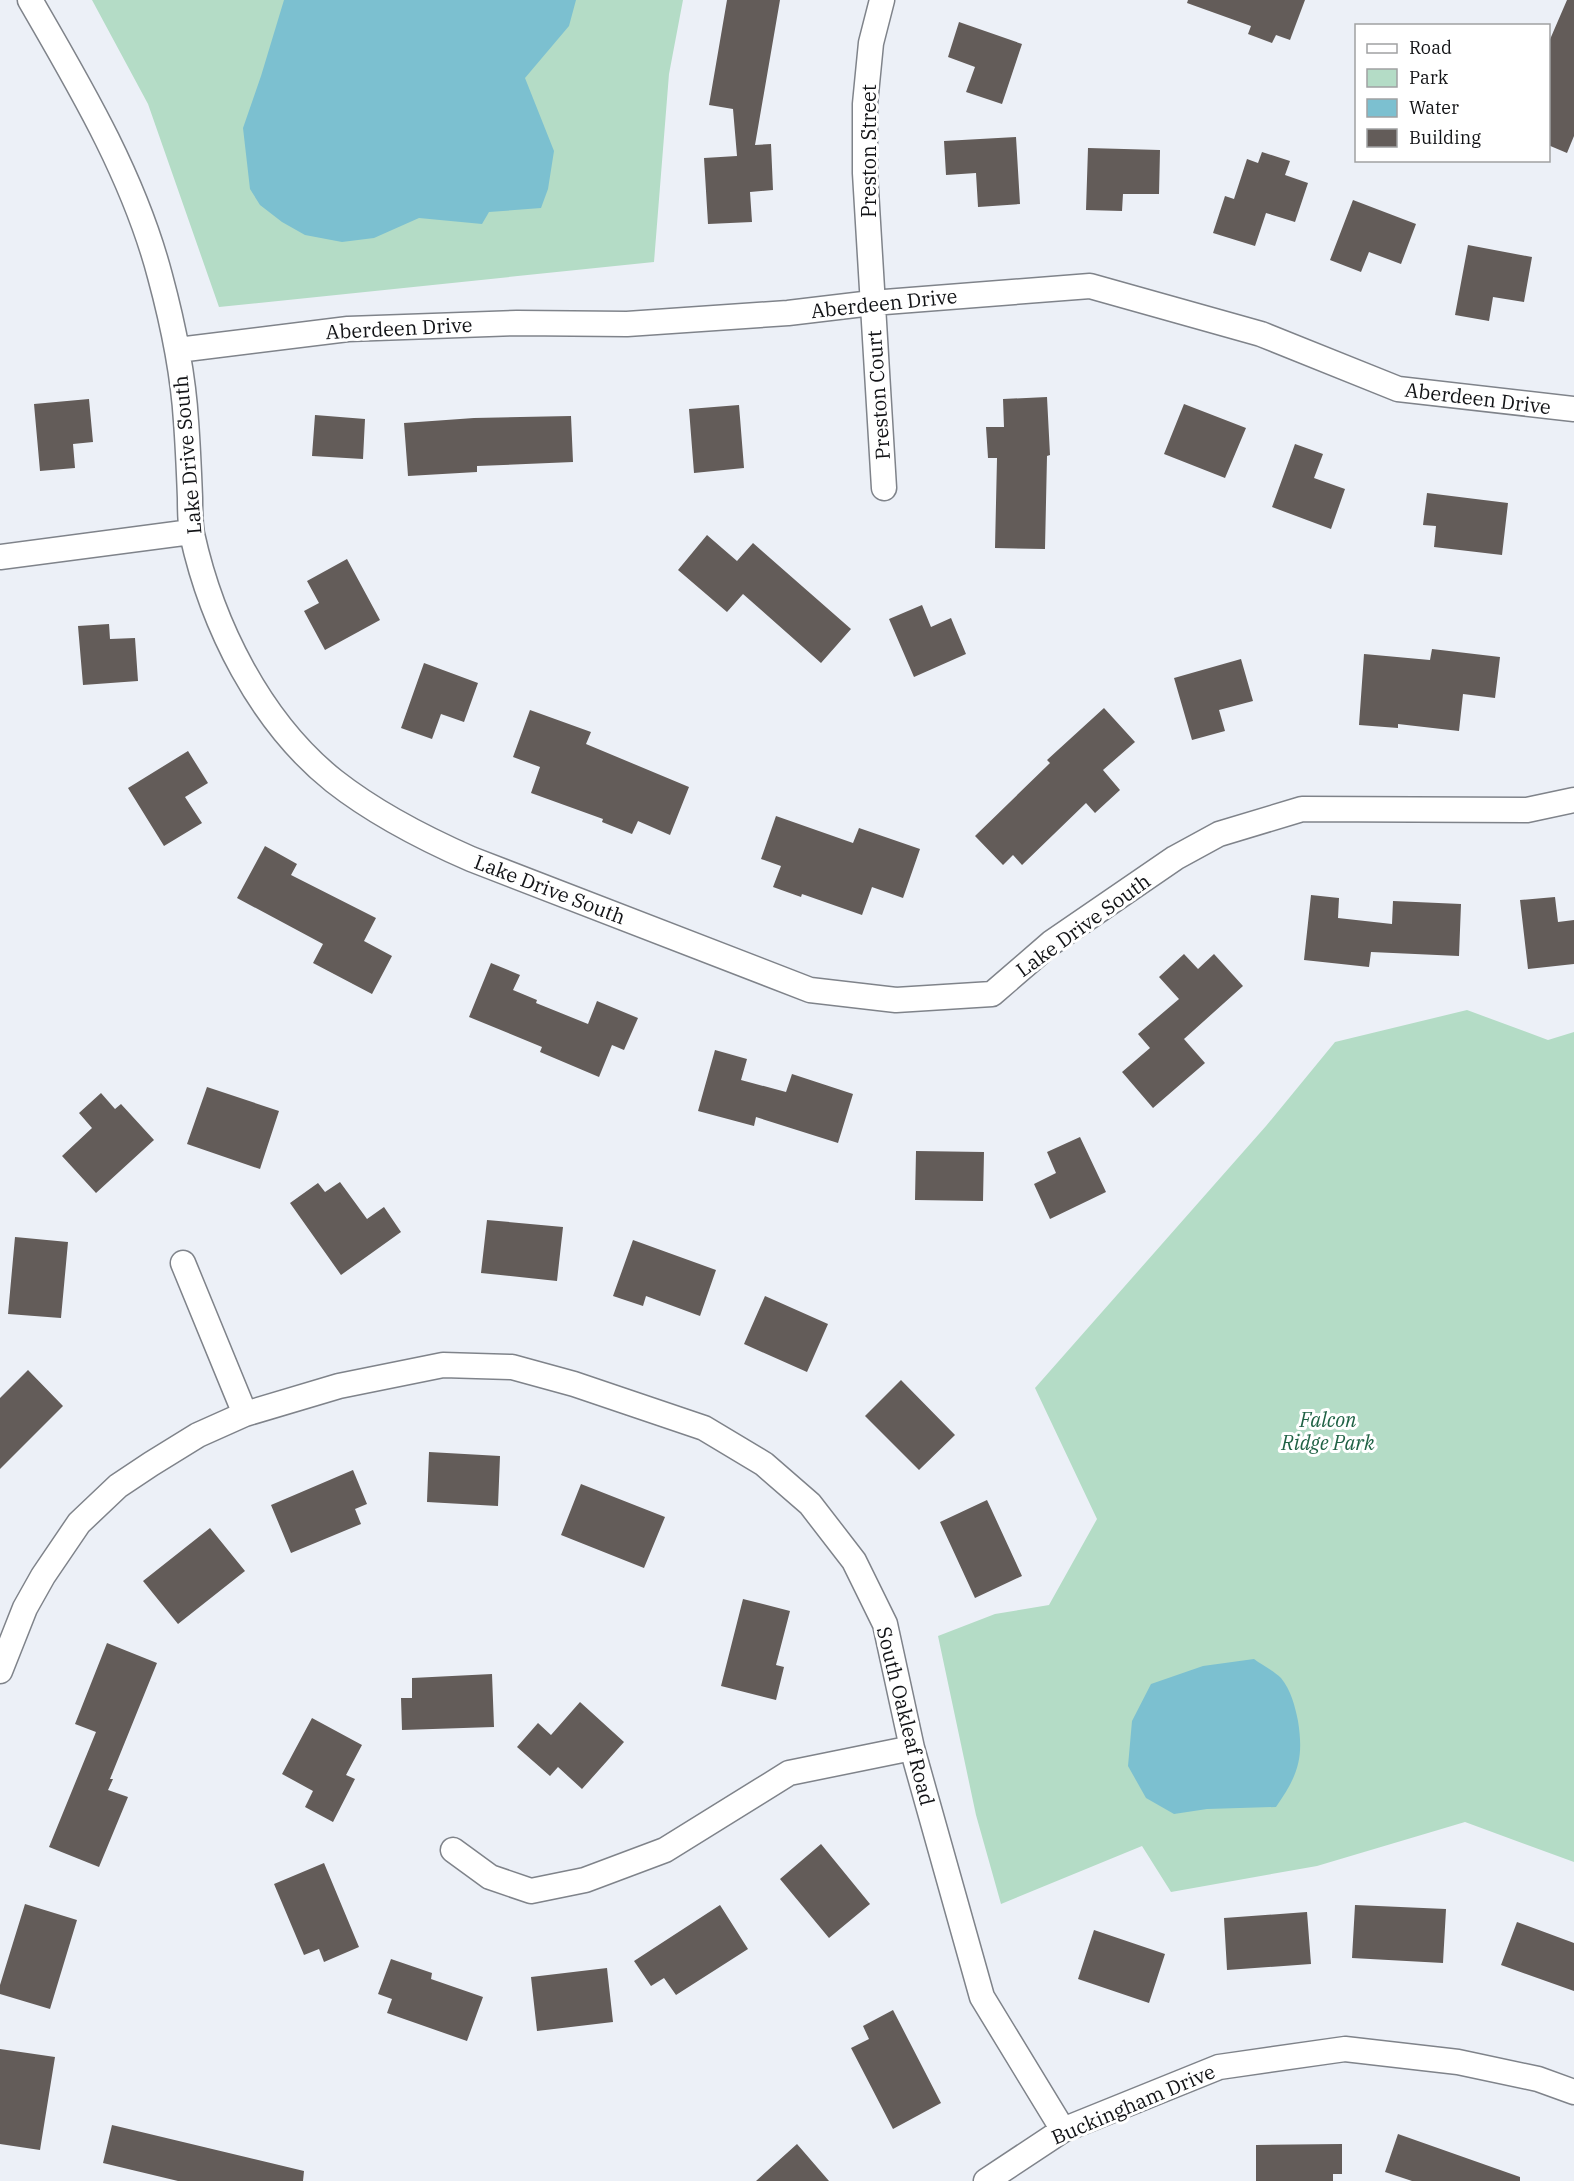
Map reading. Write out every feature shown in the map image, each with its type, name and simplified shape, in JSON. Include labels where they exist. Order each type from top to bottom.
[{"type":"street","name":"Lake Drive South","points":[[30,0],[86,98],[137,202],[160,274],[178,350],[186,420],[191,532],[217,618],[243,671],[292,740],[334,781],[373,809],[421,837],[471,859],[810,990],[896,1000],[992,994],[1051,943],[1175,858],[1219,834],[1302,809],[1527,810],[1574,800]]},
{"type":"street","name":"Preston Street","points":[[872,303],[865,173],[866,104],[871,43],[882,0]]},
{"type":"street","name":"Aberdeen Drive","points":[[178,350],[348,329],[517,322],[627,324],[788,314],[872,303],[1090,286],[1262,334],[1398,389],[1574,410]]},
{"type":"street","name":"Preston Court","points":[[872,303],[884,488]]},
{"type":"street","points":[[0,557],[191,532]]},
{"type":"street","points":[[183,1263],[245,1414]]},
{"type":"street","name":"South Oakleaf Road","points":[[0,1671],[25,1608],[43,1576],[79,1523],[118,1486],[151,1464],[198,1436],[245,1414],[339,1386],[443,1365],[512,1367],[574,1384],[704,1428],[764,1464],[780,1477],[810,1504],[854,1561],[885,1624],[912,1748],[982,1997],[1063,2130]]},
{"type":"street","points":[[453,1850],[490,1877],[531,1891],[585,1880],[665,1850],[789,1773],[912,1748]]},
{"type":"street","name":"Buckingham Drive","points":[[986,2181],[1063,2130],[1219,2067],[1345,2049],[1458,2062],[1538,2079],[1574,2092]]},
{"type":"green space","points":[[92,0],[683,0],[669,74],[654,262],[219,307],[148,104]]},
{"type":"green space","name":"Falcon Ridge Park","points":[[1467,1010],[1548,1040],[1574,1032],[1574,1862],[1465,1822],[1317,1866],[1171,1892],[1142,1846],[1001,1904],[976,1815],[938,1636],[995,1614],[1049,1605],[1097,1519],[1035,1388],[1266,1126],[1335,1042]]},
{"type":"water","points":[[284,0],[576,0],[569,26],[525,78],[554,151],[548,189],[541,208],[489,212],[482,224],[419,218],[374,238],[342,242],[305,235],[282,222],[260,205],[250,189],[243,128]]},
{"type":"water","points":[[1254,1659],[1281,1678],[1292,1698],[1300,1734],[1298,1766],[1290,1785],[1276,1807],[1207,1809],[1174,1814],[1146,1798],[1128,1766],[1132,1721],[1151,1684],[1203,1666]]},
{"type":"building","points":[[727,0],[780,0],[755,145],[771,144],[773,190],[750,192],[752,222],[708,224],[704,158],[737,156],[733,109],[709,105]]},
{"type":"building","points":[[1188,0],[1305,0],[1290,40],[1276,35],[1272,43],[1248,34],[1251,26],[1187,3]]},
{"type":"building","points":[[1567,0],[1574,0],[1574,136],[1567,153],[1550,146],[1550,39]]},
{"type":"building","points":[[959,22],[1022,44],[1002,104],[966,92],[975,67],[948,57]]},
{"type":"building","points":[[1016,137],[1020,204],[978,207],[976,173],[946,175],[944,141]]},
{"type":"building","points":[[1088,148],[1160,150],[1159,194],[1123,194],[1122,211],[1086,210]]},
{"type":"building","points":[[1262,152],[1290,161],[1285,175],[1308,183],[1295,222],[1266,213],[1255,246],[1213,233],[1225,196],[1234,199],[1247,159],[1258,163]]},
{"type":"building","points":[[1353,200],[1416,224],[1401,264],[1369,252],[1361,272],[1330,260]]},
{"type":"building","points":[[1468,245],[1532,257],[1524,302],[1493,297],[1489,321],[1455,315]]},
{"type":"building","points":[[1047,397],[1050,455],[1047,456],[1045,549],[995,548],[997,458],[988,458],[986,427],[1004,427],[1003,399]]},
{"type":"building","points":[[89,399],[93,442],[73,444],[75,468],[40,471],[34,404]]},
{"type":"building","points":[[1184,404],[1246,428],[1225,478],[1164,454]]},
{"type":"building","points":[[739,405],[744,468],[694,473],[689,409]]},
{"type":"building","points":[[315,415],[365,419],[363,459],[312,456]]},
{"type":"building","points":[[571,416],[573,462],[477,466],[477,472],[408,476],[404,423],[474,418]]},
{"type":"building","points":[[1295,444],[1323,454],[1314,478],[1345,489],[1331,529],[1272,507]]},
{"type":"building","points":[[1427,493],[1508,503],[1502,555],[1434,547],[1436,526],[1423,525]]},
{"type":"building","points":[[707,535],[737,561],[753,543],[851,629],[821,663],[743,594],[727,612],[678,570]]},
{"type":"building","points":[[347,559],[380,620],[325,650],[304,611],[319,603],[307,581]]},
{"type":"building","points":[[922,605],[931,627],[951,618],[966,654],[914,677],[889,619]]},
{"type":"building","points":[[109,624],[110,639],[135,638],[138,681],[83,685],[78,626]]},
{"type":"building","points":[[1432,649],[1500,657],[1495,698],[1463,694],[1459,731],[1398,724],[1398,728],[1359,725],[1364,654],[1430,660]]},
{"type":"building","points":[[1241,659],[1253,701],[1219,710],[1225,731],[1192,740],[1174,678]]},
{"type":"building","points":[[424,663],[478,683],[464,722],[441,714],[432,739],[401,728]]},
{"type":"building","points":[[1104,708],[1135,742],[1103,770],[1120,790],[1095,813],[1086,803],[1022,865],[1013,855],[1003,865],[975,836],[1050,763],[1047,760]]},
{"type":"building","points":[[530,710],[591,732],[586,744],[689,787],[670,835],[638,821],[632,834],[602,822],[603,819],[531,793],[540,767],[513,757]]},
{"type":"building","points":[[188,751],[208,783],[185,797],[202,823],[164,846],[128,788]]},
{"type":"building","points":[[776,816],[853,843],[859,828],[920,849],[903,898],[872,887],[862,915],[802,894],[801,897],[773,887],[781,866],[761,859]]},
{"type":"building","points":[[265,846],[297,864],[291,875],[376,918],[364,941],[392,956],[372,994],[313,963],[323,944],[237,898]]},
{"type":"building","points":[[1311,895],[1339,898],[1338,918],[1392,924],[1393,901],[1461,904],[1459,956],[1371,952],[1369,967],[1304,960]]},
{"type":"building","points":[[1555,897],[1558,922],[1574,920],[1574,964],[1528,969],[1520,900]]},
{"type":"building","points":[[1184,954],[1198,969],[1214,954],[1243,986],[1184,1039],[1205,1063],[1153,1108],[1122,1072],[1150,1048],[1138,1034],[1179,999],[1159,977]]},
{"type":"building","points":[[491,963],[520,975],[513,990],[537,1000],[536,1003],[588,1024],[597,1001],[638,1018],[624,1050],[612,1045],[599,1077],[540,1052],[542,1047],[469,1017]]},
{"type":"building","points":[[715,1050],[747,1059],[741,1080],[786,1092],[792,1074],[853,1094],[838,1143],[756,1117],[754,1126],[698,1111]]},
{"type":"building","points":[[207,1087],[279,1111],[260,1169],[187,1144]]},
{"type":"building","points":[[101,1093],[115,1109],[121,1104],[154,1140],[96,1193],[62,1156],[92,1128],[79,1113]]},
{"type":"building","points":[[1080,1137],[1106,1192],[1050,1219],[1034,1184],[1056,1173],[1047,1152]]},
{"type":"building","points":[[916,1151],[984,1152],[983,1201],[915,1200]]},
{"type":"building","points":[[340,1182],[367,1219],[384,1207],[401,1232],[341,1275],[290,1203],[318,1183],[325,1192]]},
{"type":"building","points":[[487,1220],[563,1227],[557,1281],[481,1273]]},
{"type":"building","points":[[15,1237],[68,1242],[61,1318],[8,1314]]},
{"type":"building","points":[[633,1240],[716,1270],[700,1316],[646,1296],[643,1306],[613,1296]]},
{"type":"building","points":[[765,1296],[828,1324],[807,1372],[744,1344]]},
{"type":"building","points":[[28,1370],[63,1406],[0,1469],[0,1398]]},
{"type":"building","points":[[901,1380],[955,1435],[919,1470],[865,1416]]},
{"type":"building","points":[[429,1452],[500,1456],[498,1506],[427,1502]]},
{"type":"building","points":[[353,1470],[367,1504],[355,1509],[361,1524],[291,1553],[271,1505]]},
{"type":"building","points":[[581,1484],[665,1517],[644,1568],[561,1535]]},
{"type":"building","points":[[987,1500],[1022,1576],[975,1598],[940,1522]]},
{"type":"building","points":[[210,1528],[245,1571],[178,1624],[143,1581]]},
{"type":"building","points":[[743,1599],[790,1611],[776,1665],[784,1667],[776,1700],[721,1686]]},
{"type":"building","points":[[107,1643],[157,1663],[110,1779],[113,1779],[108,1790],[128,1797],[99,1867],[49,1847],[96,1732],[75,1724]]},
{"type":"building","points":[[492,1674],[494,1727],[402,1730],[401,1698],[412,1698],[412,1678]]},
{"type":"building","points":[[580,1702],[624,1742],[582,1789],[558,1767],[550,1776],[517,1747],[538,1723],[551,1735]]},
{"type":"building","points":[[312,1718],[362,1745],[346,1775],[355,1779],[333,1822],[305,1807],[313,1791],[282,1774]]},
{"type":"building","points":[[821,1844],[870,1904],[829,1938],[780,1879]]},
{"type":"building","points":[[324,1863],[359,1947],[324,1962],[319,1949],[304,1955],[274,1884]]},
{"type":"building","points":[[25,1904],[77,1920],[50,2009],[0,1994],[0,1985]]},
{"type":"building","points":[[720,1905],[748,1949],[676,1995],[664,1978],[651,1986],[634,1961]]},
{"type":"building","points":[[1355,1905],[1446,1909],[1443,1963],[1352,1958]]},
{"type":"building","points":[[1307,1912],[1311,1964],[1227,1970],[1224,1918]]},
{"type":"building","points":[[1517,1922],[1574,1943],[1574,1991],[1501,1965]]},
{"type":"building","points":[[1094,1930],[1165,1954],[1149,2003],[1078,1979]]},
{"type":"building","points":[[391,1959],[432,1973],[431,1979],[483,1997],[467,2041],[387,2013],[392,1999],[378,1994]]},
{"type":"building","points":[[607,1968],[613,2022],[537,2031],[531,1977]]},
{"type":"building","points":[[893,2010],[941,2103],[893,2129],[851,2048],[869,2039],[863,2026]]},
{"type":"building","points":[[0,2049],[55,2057],[40,2150],[0,2144]]},
{"type":"building","points":[[112,2125],[304,2171],[303,2181],[178,2181],[103,2163]]},
{"type":"building","points":[[1398,2134],[1520,2177],[1520,2181],[1412,2181],[1385,2172]]},
{"type":"building","points":[[797,2144],[829,2181],[756,2181]]},
{"type":"building","points":[[1342,2144],[1342,2174],[1333,2174],[1333,2181],[1256,2181],[1256,2145]]}]
